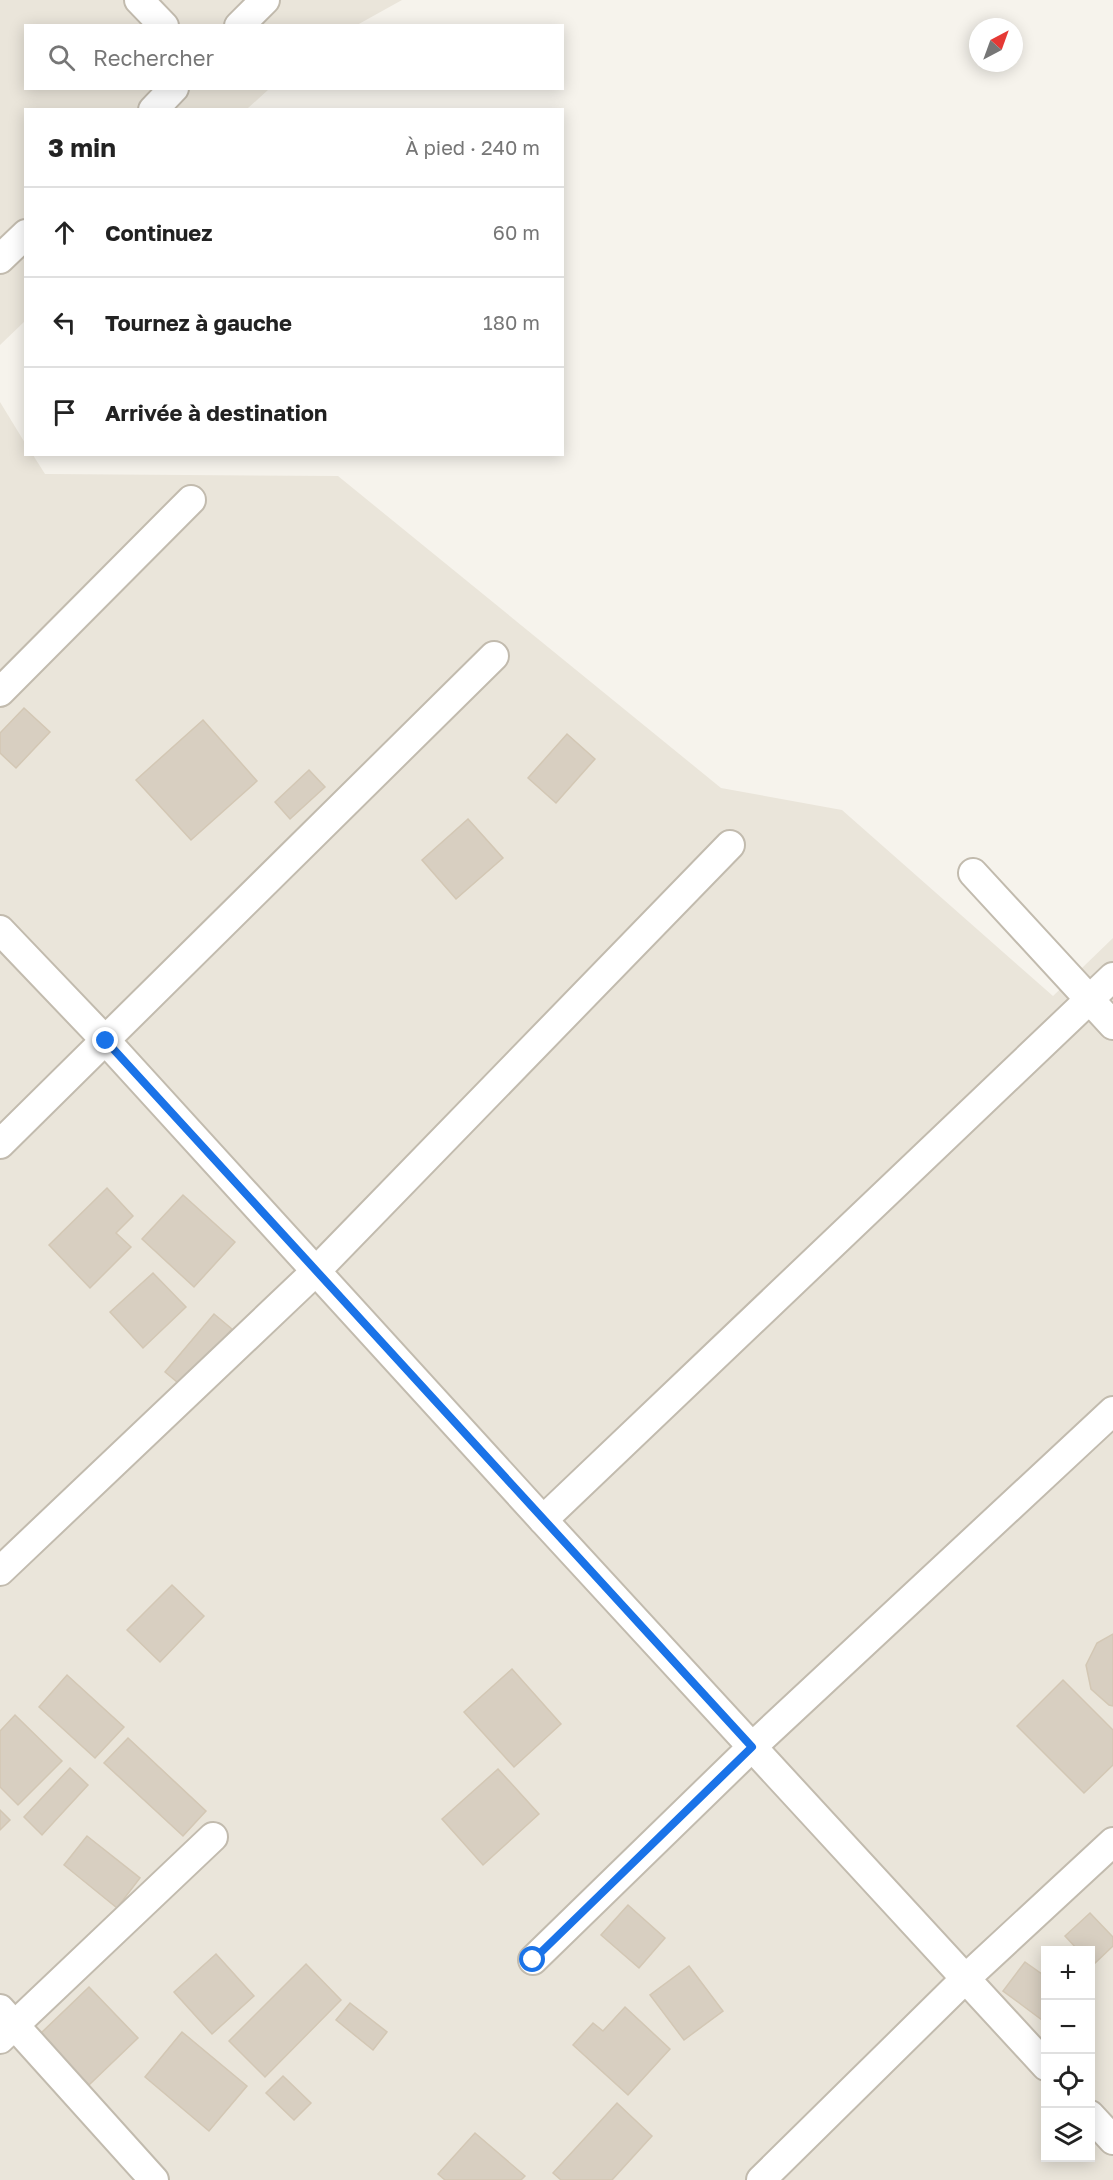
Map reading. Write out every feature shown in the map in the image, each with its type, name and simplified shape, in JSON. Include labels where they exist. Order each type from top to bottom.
[{"type":"street","points":[[139,0],[162,24]]},
{"type":"street","points":[[241,24],[265,0]]},
{"type":"street","points":[[155,108],[172,90]]},
{"type":"street","points":[[0,259],[24,236]]},
{"type":"street","points":[[0,692],[191,500]]},
{"type":"street","points":[[0,1144],[494,656]]},
{"type":"street","points":[[0,1571],[316,1271],[730,845]]},
{"type":"street","points":[[973,873],[1113,1025]]},
{"type":"street","points":[[0,930],[106,1041],[1041,2061]]},
{"type":"street","points":[[543,1520],[1113,977]]},
{"type":"street","points":[[533,1960],[752,1747],[1113,1411]]},
{"type":"street","points":[[154,2180],[5,2024],[213,1837]]},
{"type":"street","points":[[761,2180],[965,1979],[1113,1842]]},
{"type":"street","points":[[1095,2120],[1113,2140]]},
{"type":"shaded area","points":[[0,0],[402,0],[359,24],[24,24],[24,90],[268,90],[248,108],[24,108],[24,322],[0,345]]},
{"type":"shaded area","points":[[0,402],[24,441],[24,456],[34,456],[45,474],[338,476],[721,788],[842,810],[1053,996],[1113,938],[1113,2180],[0,2180]]},
{"type":"building","points":[[24,708],[50,732],[16,768],[0,753],[0,733]]},
{"type":"building","points":[[203,720],[257,781],[191,840],[136,780]]},
{"type":"building","points":[[567,734],[595,759],[556,803],[528,778]]},
{"type":"building","points":[[309,770],[325,787],[290,819],[275,802]]},
{"type":"building","points":[[468,819],[503,858],[456,899],[422,860]]},
{"type":"building","points":[[107,1188],[133,1216],[116,1233],[131,1247],[90,1288],[49,1245]]},
{"type":"building","points":[[183,1195],[235,1242],[194,1287],[142,1239]]},
{"type":"building","points":[[153,1273],[186,1307],[143,1348],[110,1312]]},
{"type":"building","points":[[214,1314],[232,1329],[183,1387],[165,1372]]},
{"type":"building","points":[[172,1585],[204,1616],[160,1662],[127,1630]]},
{"type":"building","points":[[1113,1634],[1113,1706],[1091,1689],[1086,1665],[1097,1643]]},
{"type":"building","points":[[512,1669],[561,1724],[514,1767],[464,1712]]},
{"type":"building","points":[[67,1675],[124,1727],[95,1758],[39,1707]]},
{"type":"building","points":[[1063,1680],[1113,1730],[1113,1765],[1084,1793],[1017,1726]]},
{"type":"building","points":[[15,1715],[62,1761],[18,1805],[0,1787],[0,1731]]},
{"type":"building","points":[[128,1738],[206,1811],[183,1836],[104,1763]]},
{"type":"building","points":[[70,1768],[88,1785],[42,1835],[24,1817]]},
{"type":"building","points":[[498,1769],[539,1814],[483,1865],[442,1819]]},
{"type":"building","points":[[0,1810],[10,1820],[0,1830]]},
{"type":"building","points":[[87,1836],[140,1878],[117,1908],[64,1865]]},
{"type":"building","points":[[628,1905],[665,1938],[639,1968],[601,1935]]},
{"type":"building","points":[[1090,1913],[1113,1937],[1113,1946],[1095,1963],[1095,1946],[1074,1946],[1065,1936]]},
{"type":"building","points":[[216,1954],[254,1996],[212,2034],[174,1992]]},
{"type":"building","points":[[1025,1962],[1041,1973],[1041,2019],[1003,1991]]},
{"type":"building","points":[[306,1964],[341,2000],[265,2077],[229,2041]]},
{"type":"building","points":[[689,1966],[723,2011],[684,2040],[650,1995]]},
{"type":"building","points":[[89,1987],[138,2038],[89,2085],[40,2034]]},
{"type":"building","points":[[350,2003],[387,2032],[373,2050],[336,2020]]},
{"type":"building","points":[[625,2007],[670,2049],[628,2095],[573,2045],[593,2023],[603,2031]]},
{"type":"building","points":[[182,2032],[247,2086],[209,2131],[145,2077]]},
{"type":"building","points":[[283,2076],[311,2103],[294,2120],[266,2093]]},
{"type":"building","points":[[617,2103],[652,2136],[612,2180],[561,2180],[553,2173]]},
{"type":"building","points":[[475,2133],[525,2176],[521,2180],[445,2180],[438,2174]]},
{"type":"route","points":[[106,1041],[752,1747],[533,1960]]}]
